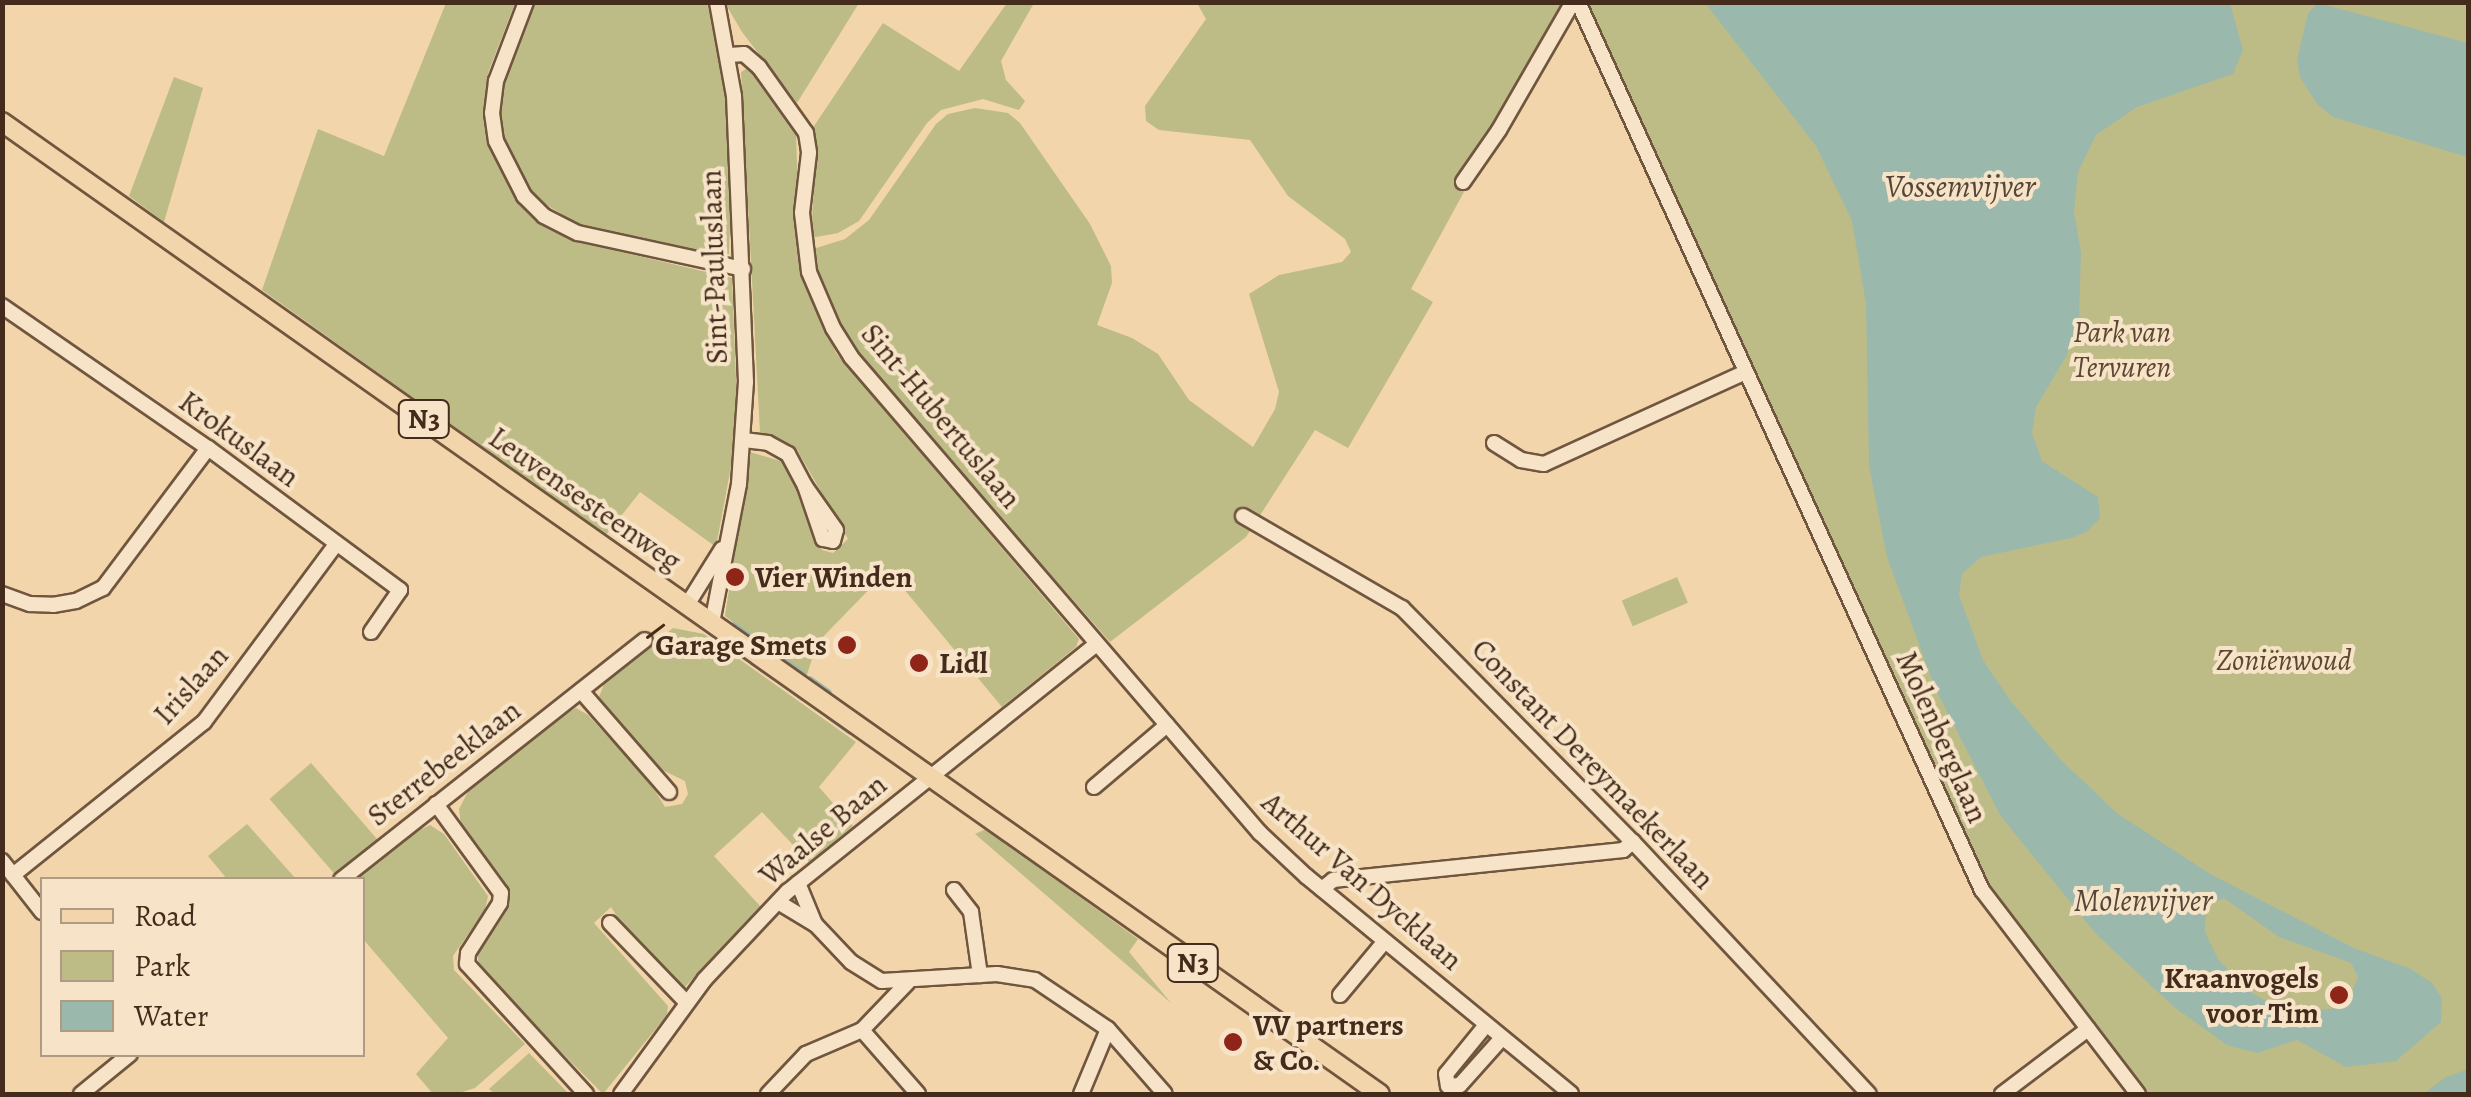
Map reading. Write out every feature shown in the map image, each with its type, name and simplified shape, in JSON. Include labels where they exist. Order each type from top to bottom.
[{"type":"main road","name":"Leuvensesteenweg","points":[[2,122],[1380,1094]]},
{"type":"street","points":[[526,2],[496,81],[492,113],[500,152],[524,196],[553,222],[578,233],[743,269]]},
{"type":"street","name":"Sint-Pauluslaan","points":[[712,623],[744,440],[743,269],[730,56],[717,2]]},
{"type":"street","points":[[1463,182],[1508,116],[1576,2]]},
{"type":"street","name":"Molenberglaan","points":[[1576,2],[1982,890],[2138,1094]]},
{"type":"street","name":"Sint-Hubertuslaan","points":[[730,56],[744,54],[760,67],[806,133],[804,243],[814,284],[833,328],[852,357],[1097,644]]},
{"type":"street","name":"Krokuslaan","points":[[2,306],[208,448],[400,590],[371,632]]},
{"type":"street","points":[[1494,443],[1521,460],[1544,464],[1746,372]]},
{"type":"street","points":[[744,440],[782,449],[805,486]]},
{"type":"street","points":[[2,594],[30,604],[53,605],[76,601],[103,588],[208,448]]},
{"type":"street","name":"Constant Dereymaekerlaan","points":[[1243,516],[1402,608],[1633,842],[1869,1094]]},
{"type":"street","name":"Sint-Pauluslaan","points":[[687,605],[731,530]]},
{"type":"street","name":"Irislaan","points":[[13,874],[204,722],[336,544]]},
{"type":"street","name":"Sterrebeeklaan","points":[[345,877],[645,640]]},
{"type":"street","name":"Arthur Van Dycklaan","points":[[1097,644],[1260,833],[1322,890],[1571,1094]]},
{"type":"street","name":"Waalse Baan","points":[[621,1094],[686,1002],[798,883],[1097,644]]},
{"type":"street","points":[[581,691],[669,792]]},
{"type":"street","points":[[1094,788],[1167,725]]},
{"type":"street","points":[[436,804],[501,894],[500,904],[468,953],[467,964],[586,1094]]},
{"type":"street","points":[[1322,890],[1333,880],[1623,850],[1633,842]]},
{"type":"street","points":[[2,861],[40,909]]},
{"type":"street","points":[[798,883],[816,924]]},
{"type":"street","points":[[954,890],[971,912],[980,974]]},
{"type":"street","points":[[778,902],[816,924],[851,962],[882,981],[980,974],[1035,980],[1108,1029],[1165,1094]]},
{"type":"street","points":[[610,923],[686,1002]]},
{"type":"street","points":[[1340,995],[1384,941]]},
{"type":"street","points":[[882,981],[884,1003]]},
{"type":"street","points":[[768,1094],[806,1054],[862,1030],[908,982]]},
{"type":"street","points":[[1486,1025],[1446,1074],[1448,1086],[1460,1085],[1502,1038]]},
{"type":"street","points":[[1080,1094],[1108,1029]]},
{"type":"street","points":[[2002,1094],[2088,1029]]},
{"type":"street","points":[[862,1030],[918,1094]]},
{"type":"street","points":[[80,1094],[126,1057]]},
{"type":"green space","points":[[446,3],[515,3],[488,73],[483,112],[490,149],[518,202],[550,229],[579,242],[732,278],[738,429],[716,547],[640,492],[606,535],[262,290],[318,129],[384,156]]},
{"type":"green space","points":[[532,3],[707,3],[723,65],[731,195],[729,254],[717,257],[586,229],[532,196],[501,140],[499,108],[501,85]]},
{"type":"green space","points":[[725,3],[859,3],[797,103],[742,32]]},
{"type":"green space","points":[[1007,3],[1034,3],[1001,61],[1006,80],[1025,101],[1019,110],[983,99],[941,110],[927,123],[859,221],[838,233],[811,238],[816,148],[812,129],[883,23],[959,71]]},
{"type":"green space","points":[[1197,3],[1567,3],[1411,289],[1433,302],[1348,448],[1315,430],[1246,537],[1110,642],[851,348],[821,291],[810,250],[845,239],[869,220],[936,124],[948,114],[975,108],[1008,113],[1020,123],[1090,224],[1111,266],[1112,283],[1097,325],[1132,338],[1158,354],[1189,400],[1253,447],[1275,409],[1279,392],[1249,294],[1279,275],[1342,262],[1351,252],[1345,239],[1288,196],[1250,140],[1159,130],[1146,121],[1145,106],[1206,19]]},
{"type":"green space","name":"Park van Tervuren","points":[[1586,3],[2468,3],[2468,1094],[2148,1094],[1987,887]]},
{"type":"green space","points":[[748,68],[796,136],[801,266],[836,353],[1079,639],[1076,647],[1002,707],[888,570],[817,643],[806,678],[725,616],[750,452],[787,463],[822,550],[833,553],[848,539],[796,448],[760,433],[741,72]]},
{"type":"green space","points":[[174,77],[203,88],[164,222],[129,196]]},
{"type":"green space","points":[[1677,577],[1688,603],[1633,626],[1622,600]]},
{"type":"green space","points":[[673,628],[704,634],[856,742],[819,787],[853,826],[810,863],[762,812],[714,856],[761,907],[685,987],[630,936],[611,907],[594,923],[668,1006],[667,1015],[603,1094],[480,971],[477,952],[507,906],[508,894],[461,826],[459,809],[471,786],[554,720],[576,708],[588,715],[651,784],[665,807],[682,804],[688,794],[685,781],[658,768],[599,697],[604,684]]},
{"type":"green space","points":[[311,763],[379,841],[337,877],[269,799]]},
{"type":"green space","points":[[247,824],[294,877],[225,877],[208,856]]},
{"type":"green space","points":[[430,825],[444,834],[488,896],[485,910],[453,956],[454,970],[525,1044],[475,1088],[456,1094],[433,1094],[416,1074],[448,1038],[365,941],[365,877],[356,877],[401,839]]},
{"type":"green space","points":[[986,829],[1138,939],[1129,952],[1171,1003],[975,834]]},
{"type":"green space","points":[[529,1053],[569,1094],[495,1094],[489,1089]]},
{"type":"water","name":"Vossemvijver","points":[[1705,3],[2230,3],[2243,50],[2233,74],[2137,107],[2096,135],[2078,172],[2074,211],[2081,253],[2079,318],[2067,355],[2036,407],[2032,433],[2042,461],[2098,497],[2100,518],[2086,532],[2071,538],[1981,557],[1962,574],[1959,595],[1983,660],[2010,700],[2061,760],[2118,814],[2212,875],[2354,948],[2411,969],[2432,983],[2442,998],[2441,1022],[2396,1061],[2346,1067],[2297,1040],[2257,1053],[2227,1045],[2174,1007],[2096,934],[2000,815],[1935,688],[1887,557],[1869,466],[1866,304],[1852,221],[1816,146]],"holes":[[[2224,898],[2279,937],[2351,963],[2358,977],[2350,997],[2332,1009],[2300,1010],[2269,1003],[2243,987],[2218,959],[2205,932],[2206,906]]]},
{"type":"water","points":[[2318,3],[2468,43],[2468,157],[2333,117],[2317,104],[2300,77],[2297,60],[2308,13]]},
{"type":"water","points":[[2468,1069],[2468,1094],[2424,1094],[2444,1078]]},
{"type":"waterway","points":[[734,624],[804,674]]},
{"type":"waterway","points":[[712,635],[725,644]]},
{"type":"waterway","points":[[734,650],[753,664]]},
{"type":"waterway","points":[[760,669],[783,684]]},
{"type":"waterway","points":[[810,678],[830,692]]},
{"type":"waterway","points":[[789,689],[801,698]]},
{"type":"waterway","points":[[808,702],[819,710]]},
{"type":"waterway","points":[[828,717],[849,732]]},
{"type":"tram line","points":[[647,637],[663,625]]},
{"type":"place","name":"Vier Winden","points":[[735,577]]},
{"type":"place","name":"Garage Smets","points":[[847,645]]},
{"type":"place","name":"Lidl","points":[[919,663]]},
{"type":"place","name":"Kraanvogels voor Tim","points":[[2339,995]]},
{"type":"place","name":"VV partners & Co.","points":[[1233,1042]]},
{"type":"park label","name":"Zoniënwoud","points":[[2284,660]]},
{"type":"water label","name":"Molenvijver","points":[[2143,900]]}]
